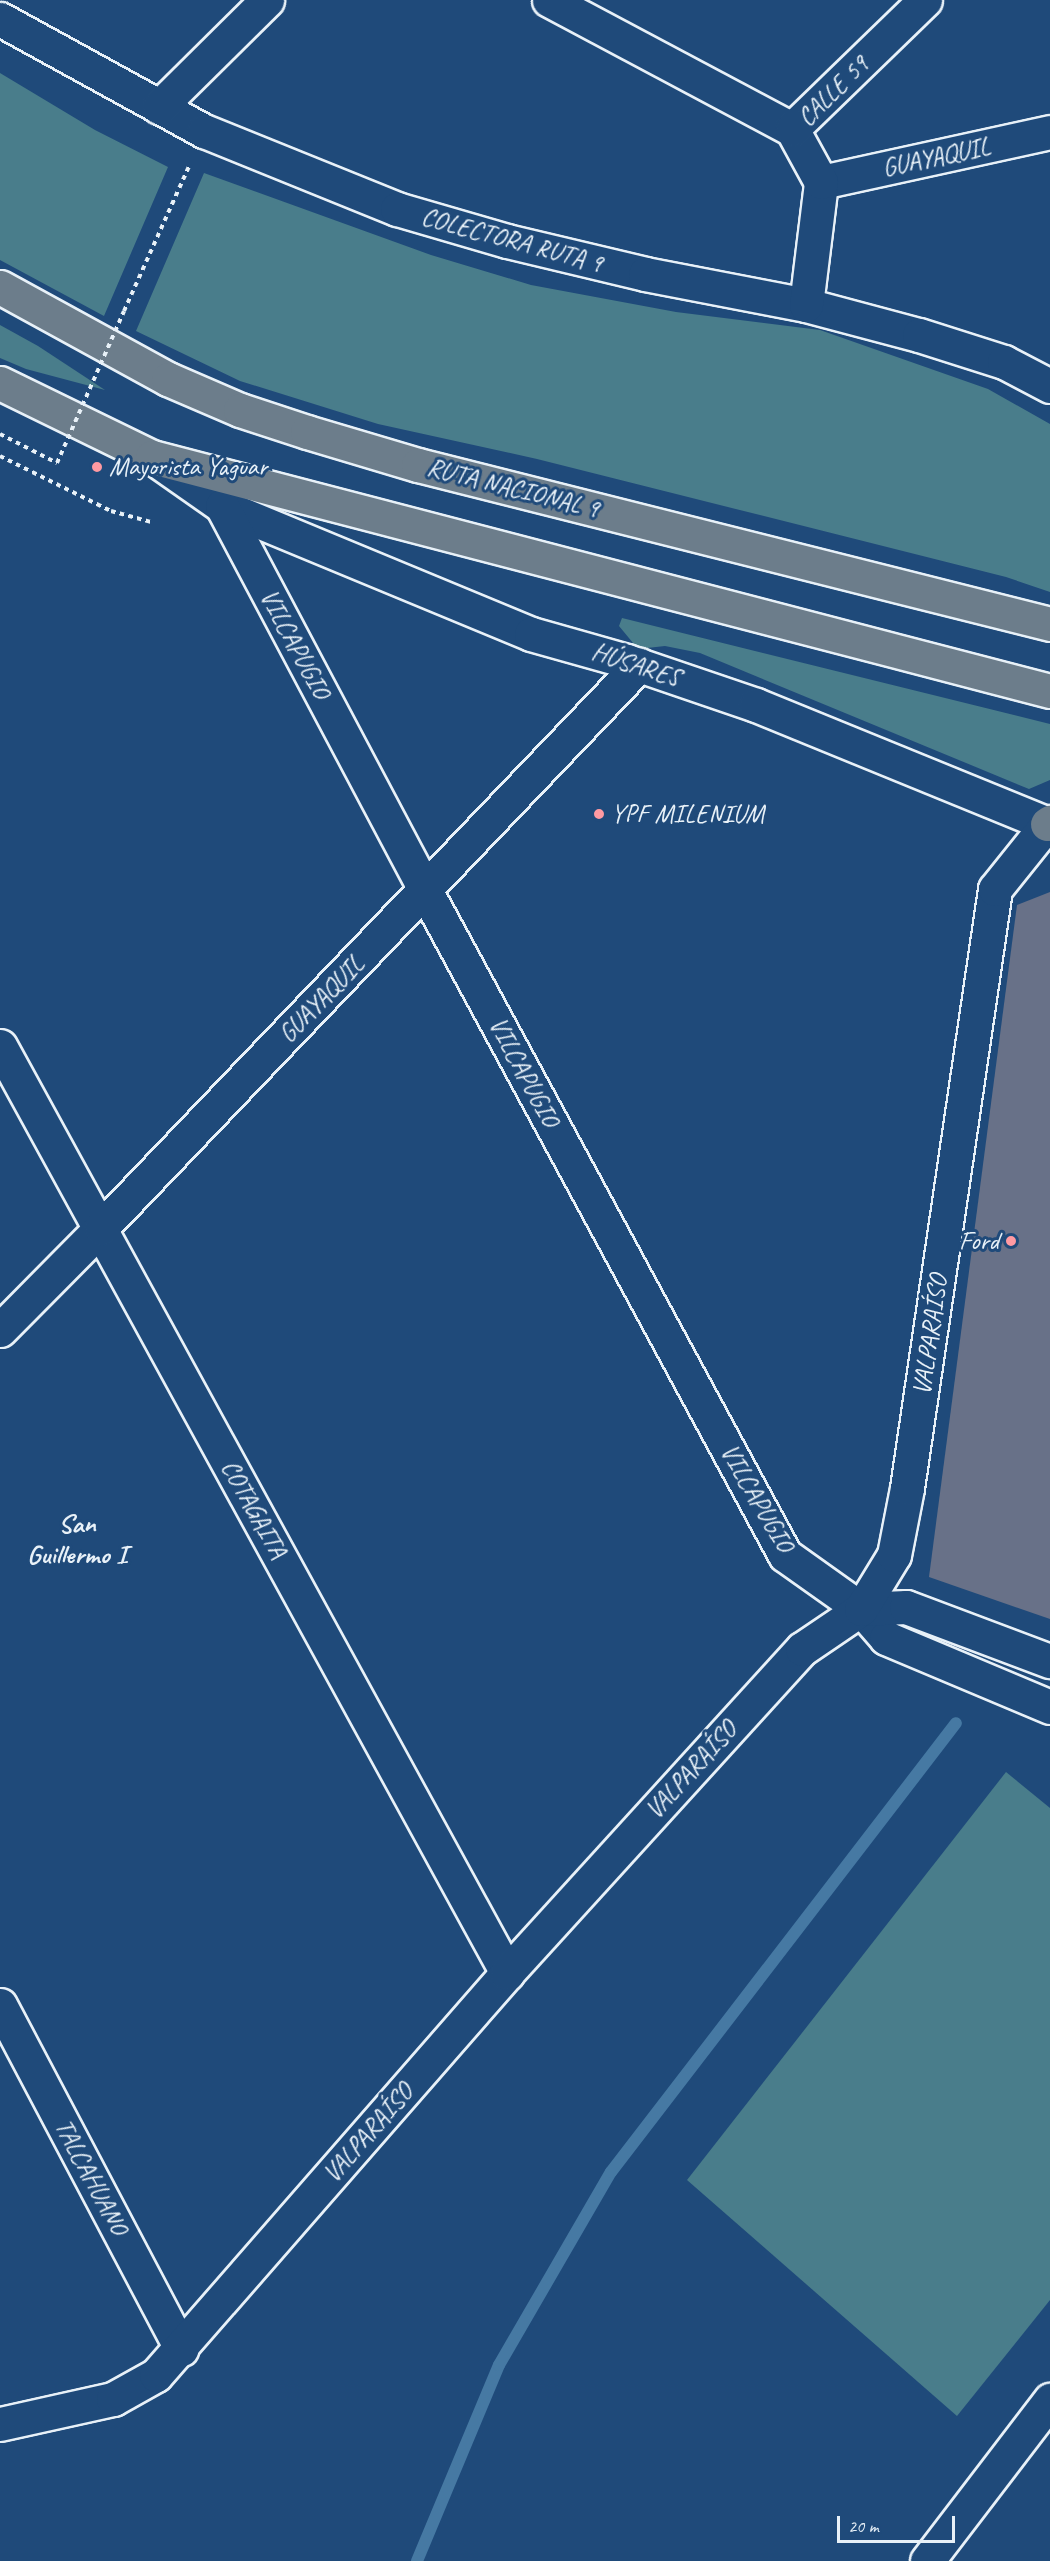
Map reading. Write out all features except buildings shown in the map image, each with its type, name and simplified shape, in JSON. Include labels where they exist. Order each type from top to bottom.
[{"type":"highway","name":"RUTA NACIONAL 9","points":[[0,287],[168,379],[240,410],[296,429],[418,465],[1050,624]]},
{"type":"highway","points":[[0,383],[152,457],[1050,691]]},
{"type":"street","points":[[159,107],[267,0]]},
{"type":"street","points":[[549,0],[792,129]]},
{"type":"street","name":"CALLE 59","points":[[821,182],[792,129],[926,0]]},
{"type":"street","name":"COLECTORA RUTA 9","points":[[0,19],[159,107],[242,148],[397,209],[507,241],[645,274],[806,305],[919,334],[1004,362],[1050,386]]},
{"type":"street","name":"GUAYAQUIL","points":[[821,182],[1050,132]]},
{"type":"street","points":[[806,305],[821,182]]},
{"type":"street","points":[[152,457],[222,506]]},
{"type":"street","name":"HÚSARES","points":[[222,506],[531,634],[639,665],[756,705],[1049,824]]},
{"type":"street","name":"VILCAPUGIO","points":[[222,506],[425,890],[785,1555],[861,1608],[886,1638],[1050,1707]]},
{"type":"street","name":"GUAYAQUIL","points":[[0,1330],[101,1228],[639,665]]},
{"type":"street","name":"VALPARAÍSO","points":[[0,2424],[113,2399],[156,2375],[182,2349],[507,1973],[801,1649],[861,1608],[894,1555],[908,1488],[995,889],[1049,824]]},
{"type":"street","name":"COTAGAITA","points":[[0,1046],[507,1973]]},
{"type":"street","points":[[861,1608],[906,1607],[1050,1661]]},
{"type":"street","name":"TALCAHUANO","points":[[0,2005],[182,2349]]},
{"type":"street","points":[[927,2561],[1050,2400]]},
{"type":"path","points":[[0,434],[57,463],[185,175]]},
{"type":"path","points":[[0,456],[111,511],[151,522]]},
{"type":"green space","points":[[0,73],[95,130],[168,167],[104,316],[0,260]]},
{"type":"green space","points":[[204,173],[431,255],[531,285],[676,312],[820,330],[988,389],[1050,424],[1050,592],[1006,577],[537,459],[378,424],[240,381],[136,331]]},
{"type":"green space","points":[[0,325],[38,346],[105,390],[26,369],[0,358]]},
{"type":"green space","points":[[622,618],[1050,724],[1050,780],[1029,789],[700,653],[665,646],[638,649],[619,626]]},
{"type":"green space","points":[[1006,1772],[1050,1808],[1050,2300],[957,2416],[687,2180]]},
{"type":"waterway","points":[[417,2561],[499,2365],[611,2172],[956,1723]]},
{"type":"place","name":"Mayorista Yaguar","points":[[97,467]]},
{"type":"place","name":"YPF MILENIUM","points":[[599,814]]},
{"type":"place","name":"Ford","points":[[1011,1241]]},
{"type":"district","name":"San Guillermo I","points":[[77,1538]]}]
